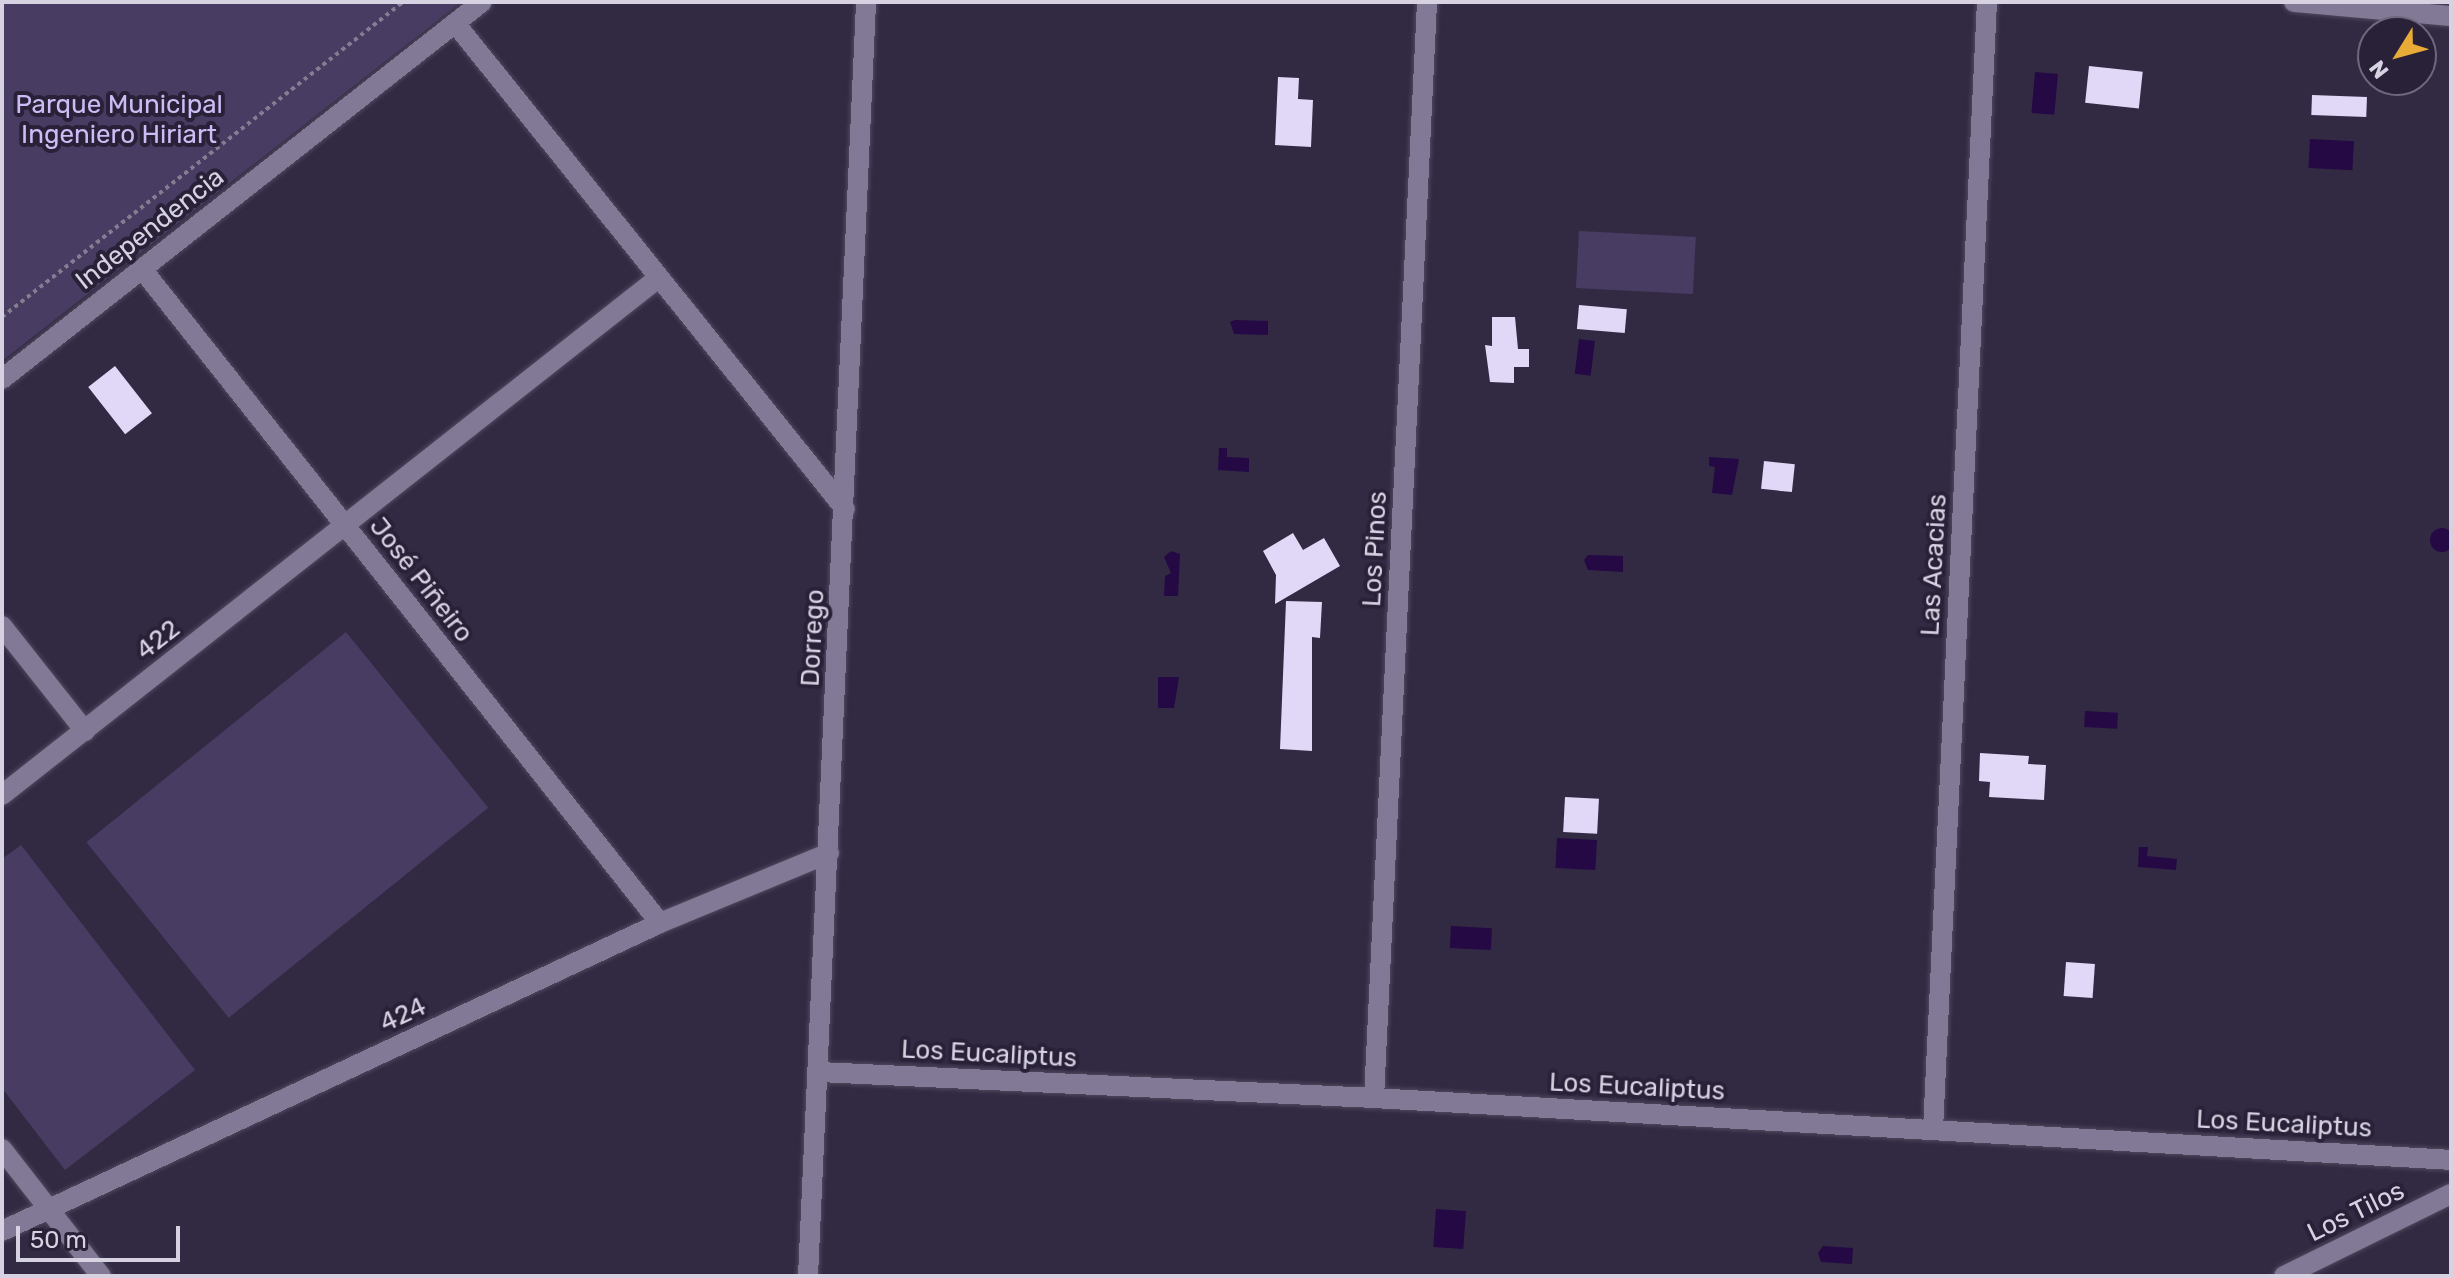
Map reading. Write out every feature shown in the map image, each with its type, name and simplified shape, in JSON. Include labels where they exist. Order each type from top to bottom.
[{"type":"street","name":"Independencia","points":[[2,379],[482,2]]},
{"type":"street","name":"Dorrego","points":[[808,1276],[866,2]]},
{"type":"street","name":"Los Pinos","points":[[1374,1098],[1427,2]]},
{"type":"street","name":"Las Acacias","points":[[1933,1130],[1987,2]]},
{"type":"street","points":[[2294,2],[2451,16]]},
{"type":"street","points":[[455,23],[657,279],[845,509]]},
{"type":"street","name":"José Piñeiro","points":[[142,269],[660,923]]},
{"type":"street","name":"422","points":[[2,795],[657,279]]},
{"type":"street","points":[[2,626],[85,731]]},
{"type":"street","name":"424","points":[[2,1231],[660,923],[829,853]]},
{"type":"street","name":"Los Eucaliptus","points":[[819,1072],[1374,1098],[2451,1160]]},
{"type":"street","points":[[2,1149],[101,1276]]},
{"type":"street","name":"Los Tilos","points":[[2284,1276],[2451,1194]]},
{"type":"path","points":[[2,317],[403,2]]},
{"type":"green space","name":"Parque Municipal Ingeniero Hiriart","points":[[2,2],[461,2],[2,361]]},
{"type":"green space","points":[[1579,231],[1696,237],[1693,294],[1576,288]]},
{"type":"green space","points":[[346,632],[488,808],[229,1018],[86,842]]},
{"type":"green space","points":[[21,845],[195,1070],[65,1170],[2,1088],[2,859]]},
{"type":"shaded area","points":[[2035,72],[2058,74],[2054,115],[2031,113]]},
{"type":"shaded area","points":[[2310,139],[2354,141],[2352,170],[2308,168]]},
{"type":"shaded area","points":[[1268,321],[1268,335],[1234,334],[1230,322]]},
{"type":"shaded area","points":[[1579,339],[1595,341],[1591,376],[1575,374]]},
{"type":"shaded area","points":[[1219,448],[1227,448],[1227,457],[1249,458],[1249,472],[1218,470]]},
{"type":"shaded area","points":[[1709,457],[1739,459],[1732,495],[1712,493],[1715,467],[1709,466]]},
{"type":"shaded area","points":[[2442,528],[2450,532],[2454,540],[2450,548],[2442,552],[2434,548],[2430,540],[2434,532]]},
{"type":"shaded area","points":[[1171,551],[1180,554],[1178,596],[1164,596],[1165,576],[1171,573],[1164,557]]},
{"type":"shaded area","points":[[1588,555],[1623,556],[1623,572],[1588,570],[1584,560]]},
{"type":"shaded area","points":[[1158,677],[1179,677],[1174,708],[1158,708]]},
{"type":"shaded area","points":[[2085,711],[2118,713],[2117,729],[2084,727]]},
{"type":"shaded area","points":[[1557,838],[1597,840],[1595,870],[1555,868]]},
{"type":"shaded area","points":[[2139,847],[2148,847],[2147,856],[2177,859],[2176,870],[2138,867]]},
{"type":"shaded area","points":[[1451,926],[1492,928],[1491,950],[1450,948]]},
{"type":"shaded area","points":[[1436,1209],[1466,1211],[1463,1249],[1433,1247]]},
{"type":"shaded area","points":[[1823,1246],[1853,1248],[1852,1264],[1821,1262],[1818,1253]]},
{"type":"building","points":[[2089,66],[2143,72],[2139,108],[2085,103]]},
{"type":"building","points":[[1278,77],[1299,78],[1298,99],[1313,100],[1311,147],[1275,145]]},
{"type":"building","points":[[2312,95],[2367,97],[2366,117],[2311,115]]},
{"type":"building","points":[[1579,305],[1627,309],[1625,333],[1577,329]]},
{"type":"building","points":[[1492,317],[1515,317],[1518,349],[1529,349],[1529,367],[1514,367],[1514,383],[1490,382],[1485,345],[1492,346]]},
{"type":"building","points":[[115,366],[152,413],[125,434],[88,387]]},
{"type":"building","points":[[1764,461],[1795,464],[1792,492],[1761,489]]},
{"type":"building","points":[[1293,533],[1303,550],[1324,538],[1340,566],[1275,604],[1276,575],[1263,551]]},
{"type":"building","points":[[1286,601],[1322,602],[1320,638],[1312,637],[1312,751],[1280,749]]},
{"type":"building","points":[[1980,753],[2029,756],[2028,764],[2046,765],[2044,800],[1989,797],[1990,782],[1979,781]]},
{"type":"building","points":[[1565,797],[1599,799],[1597,834],[1563,832]]},
{"type":"building","points":[[2066,962],[2095,964],[2093,998],[2064,996]]}]
